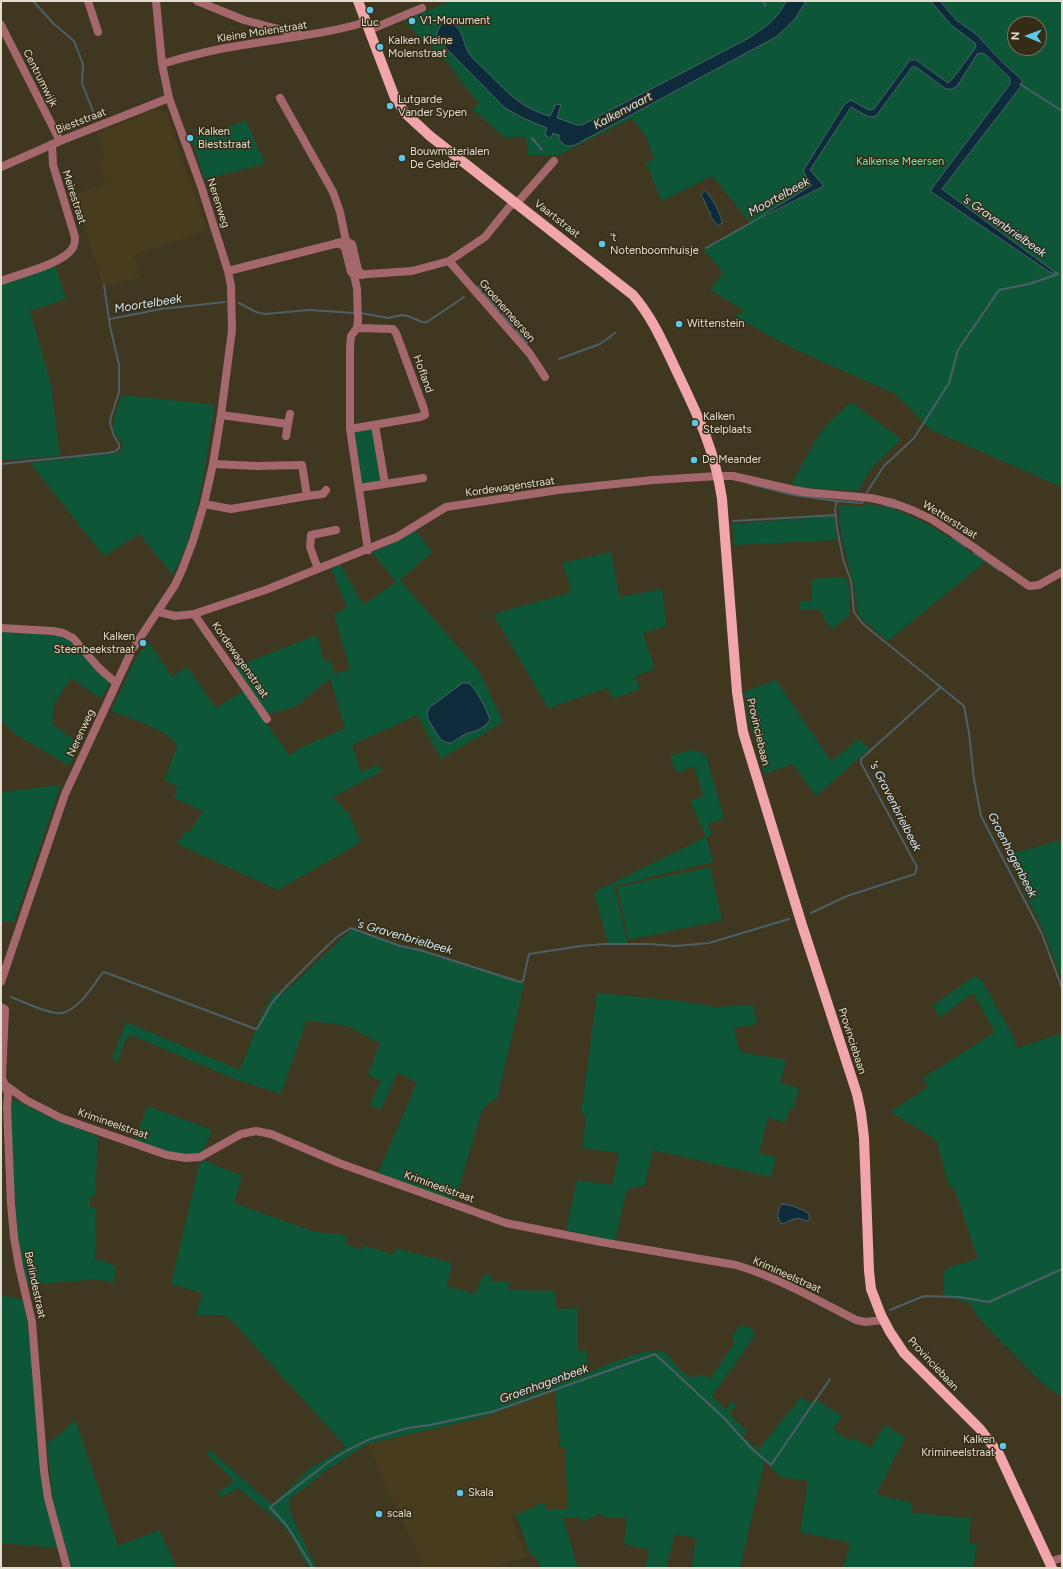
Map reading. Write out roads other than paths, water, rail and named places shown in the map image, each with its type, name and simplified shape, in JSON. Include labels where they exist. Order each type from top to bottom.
[{"type":"main road","name":"Vaartstraat","points":[[358,1],[395,98],[405,113],[430,136],[609,275],[633,295],[643,307],[651,319],[705,432],[718,476]]},
{"type":"main road","name":"Provinciebaan","points":[[718,476],[722,499],[740,718],[753,767],[857,1094],[864,1138],[869,1271],[872,1289],[883,1320],[904,1352],[980,1429],[999,1454],[1050,1565]]},
{"type":"street","points":[[88,1],[98,32]]},
{"type":"street","name":"Nerenweg","points":[[1,982],[65,794],[132,650],[159,612],[182,570],[193,541],[204,504],[213,464],[221,415],[232,330],[233,301],[231,286],[228,271],[201,186],[169,98],[162,64],[156,1]]},
{"type":"street","points":[[197,1],[244,20],[304,36]]},
{"type":"street","name":"Kleine Molenstraat","points":[[162,64],[194,55],[241,45],[368,26],[422,8]]},
{"type":"street","name":"Centrumwijk","points":[[1,25],[56,142]]},
{"type":"street","name":"Bieststraat","points":[[1,167],[56,142],[169,98]]},
{"type":"street","points":[[280,98],[302,134],[333,192],[340,212],[346,241]]},
{"type":"street","name":"Meirestraat","points":[[1,281],[60,260],[72,250],[75,243],[75,237],[53,165],[56,142]]},
{"type":"street","points":[[354,275],[412,271],[449,261],[486,237],[510,206],[516,203],[554,161]]},
{"type":"street","points":[[228,271],[346,241],[352,244],[358,270],[364,274]]},
{"type":"street","points":[[336,243],[345,248],[357,289],[357,328],[351,336],[350,347],[350,429],[368,550]]},
{"type":"street","name":"Groenemeersen","points":[[449,261],[530,354],[545,377]]},
{"type":"street","name":"Hofland","points":[[350,429],[425,415],[396,333],[392,329],[357,328]]},
{"type":"street","points":[[286,436],[290,414]]},
{"type":"street","points":[[221,415],[288,424]]},
{"type":"street","points":[[375,425],[384,484]]},
{"type":"street","points":[[213,464],[258,466],[302,465],[307,496]]},
{"type":"street","name":"Kordewagenstraat","points":[[159,612],[175,616],[194,614],[268,589],[397,538],[446,507],[558,490],[654,480],[718,476]]},
{"type":"street","name":"Wetterstraat","points":[[718,476],[733,476],[803,492],[871,498],[893,503],[931,519],[1029,586],[1039,585],[1062,572]]},
{"type":"street","points":[[359,488],[423,478]]},
{"type":"street","points":[[204,504],[230,509],[323,494],[326,490]]},
{"type":"street","points":[[318,570],[310,547],[311,535],[336,530]]},
{"type":"street","name":"Kordewagenstraat","points":[[194,614],[267,719]]},
{"type":"street","points":[[1,628],[63,633],[73,638],[98,668],[116,683]]},
{"type":"street","name":"Berlindestraat","points":[[1,1007],[4,1009],[2,1077],[8,1094],[7,1107],[11,1204],[14,1237],[32,1322],[44,1471],[48,1498],[67,1568]]},
{"type":"street","name":"Krimineelstraat","points":[[4,1084],[26,1100],[61,1118],[167,1155],[186,1158],[200,1157],[241,1134],[256,1131],[271,1134],[339,1163],[506,1223],[601,1242],[736,1265],[757,1271],[856,1320],[864,1322],[883,1320]]},
{"type":"street","points":[[1050,1565],[1062,1558]]},
{"type":"water","points":[[786,1],[806,1],[795,19],[776,37],[575,145],[570,146],[562,143],[559,139],[559,135],[553,133],[551,138],[545,135],[547,128],[525,119],[505,108],[436,38],[438,30],[442,24],[446,21],[452,23],[460,31],[470,55],[514,98],[539,113],[550,116],[556,104],[561,105],[557,118],[577,125],[582,125],[747,39],[774,19]]},
{"type":"water","points":[[931,1],[940,1],[956,20],[976,34],[1002,62],[1022,80],[1022,85],[942,189],[1056,273],[1051,273],[930,191],[1010,84],[1010,78],[985,54],[978,53],[957,86],[952,89],[946,89],[916,67],[912,67],[876,116],[869,117],[851,107],[810,170],[824,186],[752,222],[812,185],[803,171],[844,105],[851,100],[869,110],[874,109],[910,60],[916,60],[948,83],[954,77],[976,47],[975,43],[951,25]]},
{"type":"water","points":[[705,191],[713,200],[720,215],[722,223],[718,226],[710,216],[711,214],[701,195]]},
{"type":"water","points":[[463,683],[469,683],[475,690],[490,720],[485,726],[476,731],[467,733],[451,743],[445,742],[440,739],[428,719],[427,713],[429,708]]},
{"type":"water","points":[[782,1204],[805,1211],[808,1213],[810,1219],[807,1221],[797,1218],[782,1224],[778,1214]]},
{"type":"waterway","name":"Kalkenvaart","points":[[33,1],[54,24],[74,41],[83,64],[82,83],[96,119]]},
{"type":"waterway","points":[[764,1],[765,6]]},
{"type":"waterway","points":[[1020,84],[1062,111]]},
{"type":"waterway","points":[[532,138],[542,150]]},
{"type":"waterway","name":"Moortelbeek","points":[[706,248],[754,221]]},
{"type":"waterway","name":"'s Gravenbrielbeek","points":[[867,492],[884,466],[914,438],[949,383],[958,350],[999,290],[1029,284],[1058,274],[1055,272]]},
{"type":"waterway","name":"Moortelbeek","points":[[1,464],[107,453],[116,451],[119,448],[119,444],[114,436],[110,423],[119,392],[119,365],[110,326],[104,285]]},
{"type":"waterway","name":"Moortelbeek","points":[[478,286],[481,291]]},
{"type":"waterway","name":"Moortelbeek","points":[[484,294],[499,311]]},
{"type":"waterway","name":"Moortelbeek","points":[[361,313],[388,318],[402,315],[422,322],[427,322],[464,297]]},
{"type":"waterway","name":"Moortelbeek","points":[[110,319],[161,309],[225,302]]},
{"type":"waterway","name":"Moortelbeek","points":[[239,303],[256,312],[265,314],[309,310],[354,313]]},
{"type":"waterway","name":"Moortelbeek","points":[[502,314],[513,326]]},
{"type":"waterway","name":"Moortelbeek","points":[[516,330],[527,343]]},
{"type":"waterway","name":"Moortelbeek","points":[[559,359],[600,344],[615,333]]},
{"type":"waterway","points":[[750,484],[793,495],[837,501]]},
{"type":"waterway","points":[[798,487],[809,489]]},
{"type":"waterway","name":"Groenhagenbeek","points":[[863,501],[862,503],[837,501],[835,509],[843,559],[851,581],[854,612],[863,624],[964,706],[969,733],[974,779],[981,816],[1042,934],[1062,988]]},
{"type":"waterway","points":[[884,505],[896,508]]},
{"type":"waterway","points":[[733,521],[836,515]]},
{"type":"waterway","points":[[953,538],[966,547]]},
{"type":"waterway","points":[[974,553],[1000,571]]},
{"type":"waterway","name":"'s Gravenbrielbeek","points":[[811,913],[847,896],[915,874],[917,867],[861,763],[861,759],[941,687]]},
{"type":"waterway","name":"'s Gravenbrielbeek","points":[[11,997],[44,1010],[62,1013],[68,1011],[80,1002],[103,972],[257,1029],[272,1003],[283,990],[337,937],[351,928],[400,946],[420,950],[520,982],[523,981],[529,954],[604,944],[650,944],[675,946],[709,943],[789,919]]},
{"type":"waterway","name":"Groenhagenbeek","points":[[890,1310],[924,1296],[959,1297],[989,1302],[1062,1269]]},
{"type":"waterway","name":"Groenhagenbeek","points":[[313,1568],[287,1526],[270,1507],[330,1461],[370,1439],[408,1428],[430,1425],[495,1411],[655,1354],[724,1418],[752,1449],[771,1465],[830,1379]]},
{"type":"place","name":"Luc","points":[[370,10]]},
{"type":"place","name":"V1-Monument","points":[[412,21]]},
{"type":"place","name":"Kalken Kleine Molenstraat","points":[[380,47]]},
{"type":"place","name":"Lutgarde Vander Sypen","points":[[390,106]]},
{"type":"place","name":"Kalken Bieststraat","points":[[190,138]]},
{"type":"place","name":"Bouwmaterialen De Gelder","points":[[402,158]]},
{"type":"place","name":"'t Notenboomhuisje","points":[[602,244]]},
{"type":"place","name":"Wittenstein","points":[[679,324]]},
{"type":"place","name":"Kalken Stelplaats","points":[[695,423]]},
{"type":"place","name":"De Meander","points":[[694,460]]},
{"type":"place","name":"Kalken Steenbeekstraat","points":[[143,643]]},
{"type":"place","name":"Kalken Krimineelstraat","points":[[1003,1446]]},
{"type":"place","name":"Skala","points":[[460,1493]]},
{"type":"place","name":"scala","points":[[379,1514]]},
{"type":"park label","name":"Kalkense Meersen","points":[[900,162]]}]
